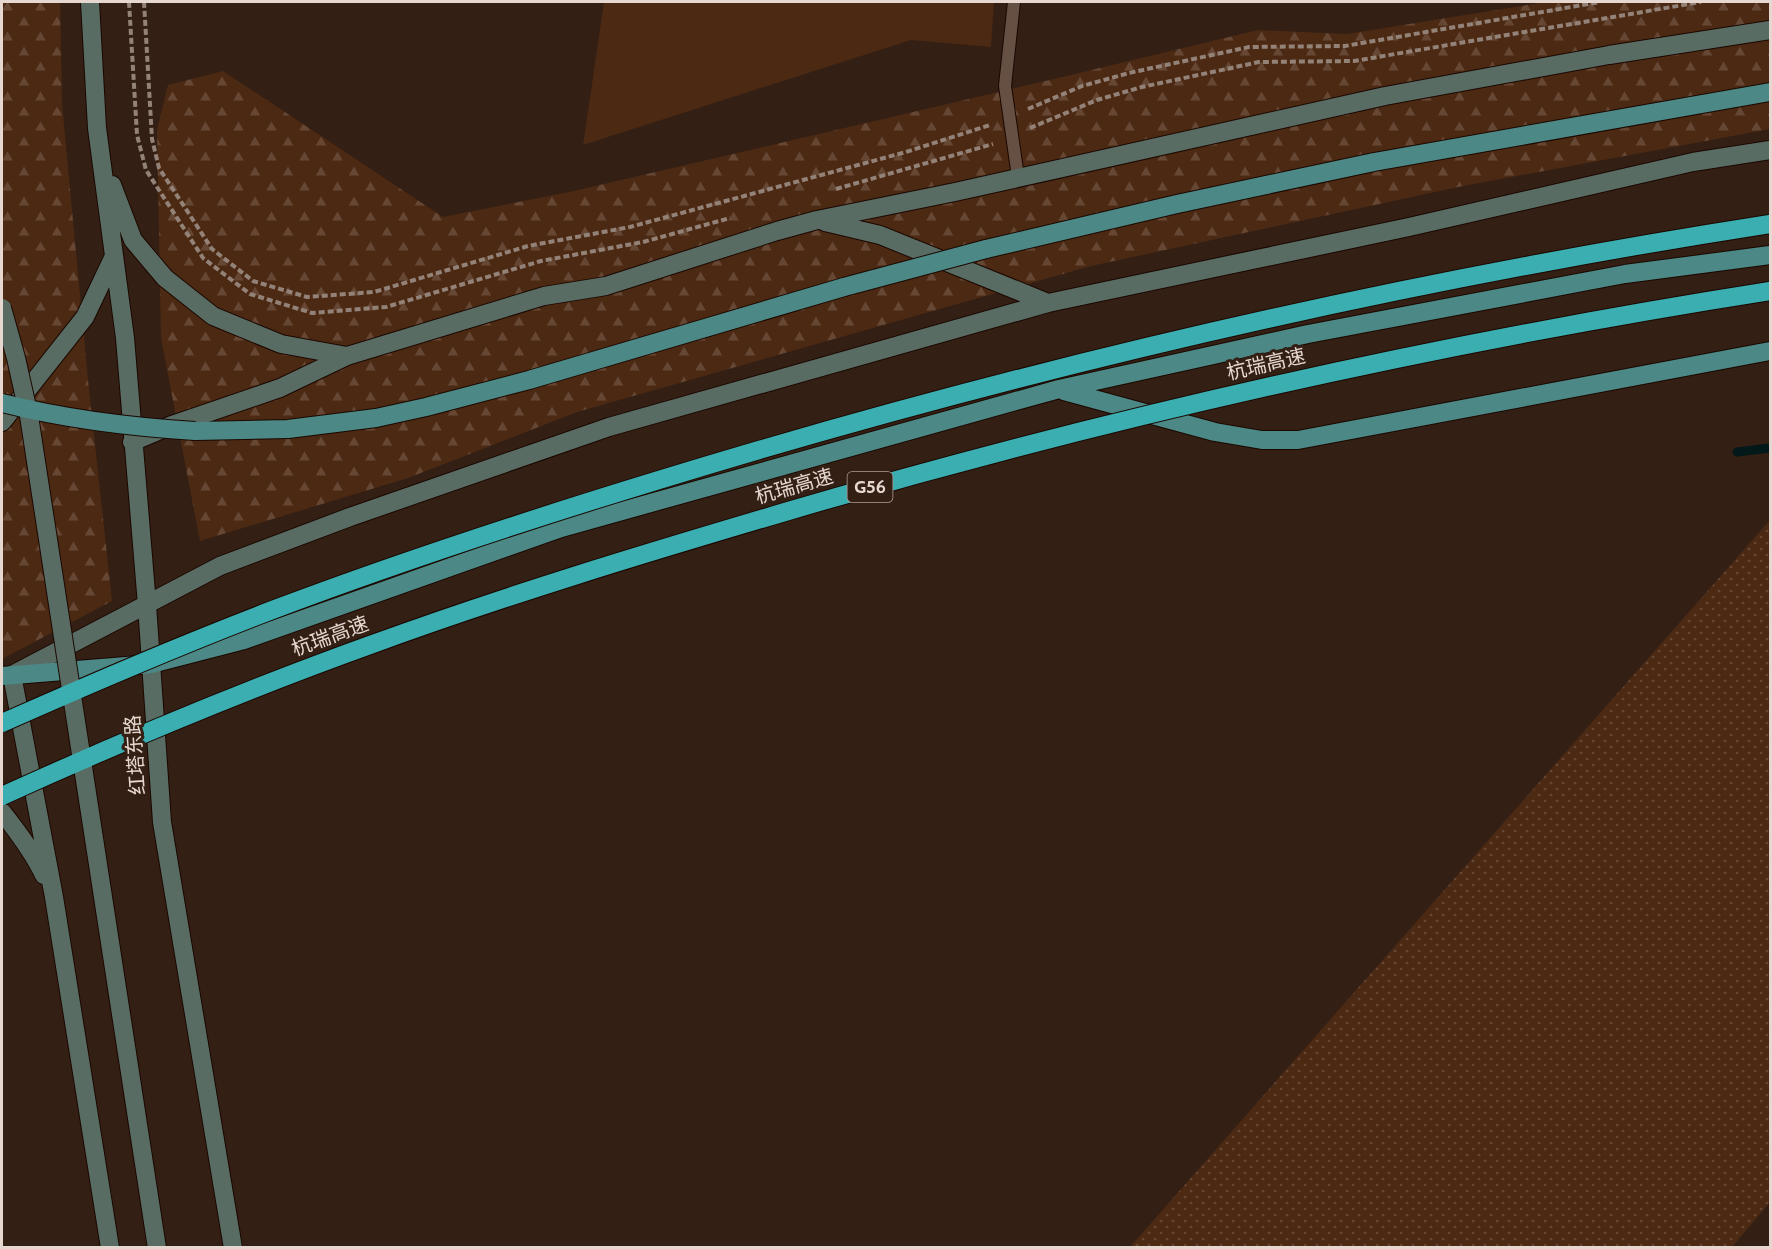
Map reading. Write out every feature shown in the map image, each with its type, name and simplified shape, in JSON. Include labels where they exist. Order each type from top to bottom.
[{"type":"highway","points":[[2,723],[154,657],[349,582],[553,513],[849,424],[1111,355],[1272,318],[1558,260],[1770,224]]},
{"type":"highway","name":"杭瑞高速","points":[[2,796],[179,718],[372,644],[561,580],[867,488],[1006,450],[1286,382],[1581,323],[1770,291]]},
{"type":"main road","points":[[90,2],[97,128],[102,161],[133,240],[165,278],[213,316],[281,344],[347,356]]},
{"type":"main road","points":[[132,442],[172,425],[280,388],[347,356],[544,296],[606,286],[817,220],[1385,96],[1609,55],[1770,30]]},
{"type":"main road","points":[[2,403],[65,417],[154,428],[236,431],[288,429],[376,418],[426,408],[518,383],[844,287],[987,249],[1177,204],[1374,162],[1770,92]]},
{"type":"main road","points":[[7,676],[220,566],[350,516],[609,427],[1048,303],[1409,227],[1693,162],[1770,150]]},
{"type":"main road","name":"红塔东路","points":[[102,161],[125,338],[162,822],[232,1248]]},
{"type":"main road","points":[[817,220],[880,234],[1048,303]]},
{"type":"main road","points":[[7,676],[151,664],[244,640],[561,528],[1059,389],[1308,334],[1602,278],[1770,255]]},
{"type":"main road","points":[[2,422],[85,317],[114,256]]},
{"type":"main road","points":[[2,308],[29,416],[157,1248]]},
{"type":"main road","points":[[1059,389],[1215,432],[1262,440],[1298,440],[1770,351]]},
{"type":"main road","points":[[7,676],[54,897],[110,1248]]},
{"type":"main road","points":[[2,813],[37,860],[54,897]]},
{"type":"lane","points":[[1014,2],[1005,86],[1018,177]]},
{"type":"path","points":[[129,2],[137,135],[146,170],[203,258],[250,294],[312,313],[386,307],[541,261],[643,242],[735,217]]},
{"type":"path","points":[[144,2],[152,139],[159,168],[212,249],[253,281],[308,297],[374,292],[528,246],[630,227],[906,152],[978,130],[1082,86],[1129,72],[1249,47],[1345,46],[1600,2]]},
{"type":"path","points":[[827,192],[993,144],[1097,100],[1142,87],[1259,62],[1354,61],[1701,2]]},
{"type":"green space","points":[[2,2],[60,2],[62,104],[112,601],[2,659]]},
{"type":"green space","points":[[604,2],[994,2],[991,47],[911,40],[583,145]]},
{"type":"green space","points":[[1546,2],[1770,2],[1770,129],[1463,186],[1091,266],[577,412],[408,478],[200,541],[161,338],[157,130],[168,85],[223,71],[443,217],[574,191],[1258,30],[1347,34]]},
{"type":"green space","points":[[1770,520],[1770,1202],[1732,1247],[1130,1247]]},
{"type":"waterway","points":[[1737,452],[1770,448]]}]
